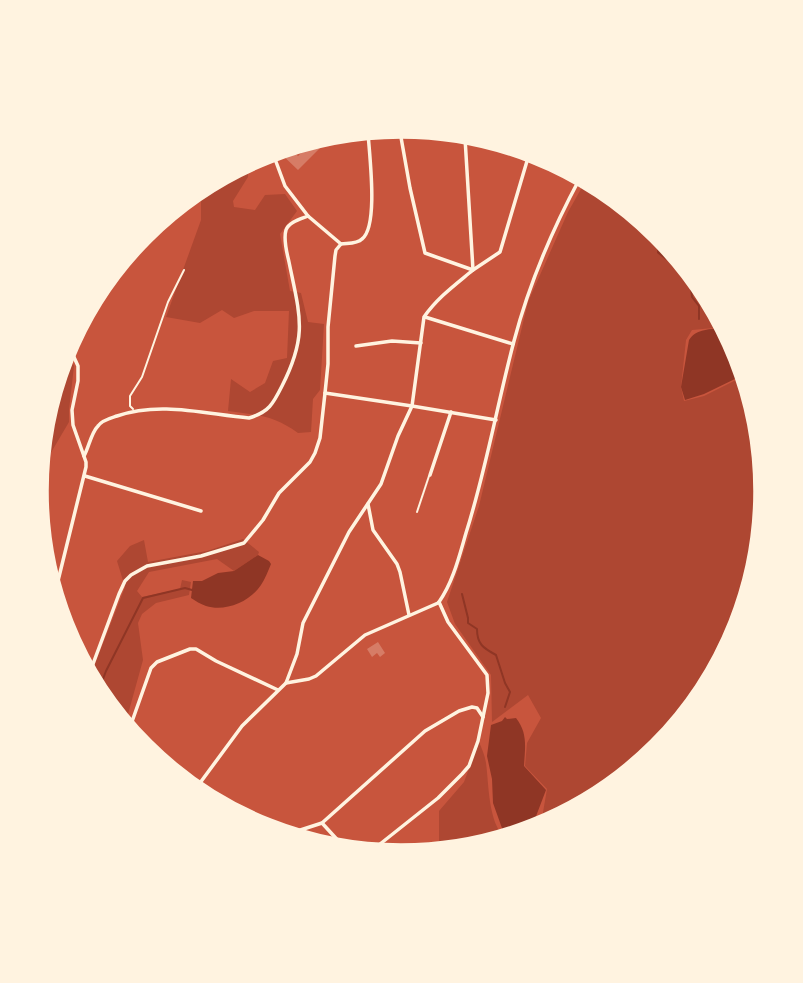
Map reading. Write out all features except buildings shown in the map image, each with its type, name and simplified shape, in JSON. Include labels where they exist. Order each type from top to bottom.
[{"type":"street","points":[[401,137],[425,253],[473,270]]},
{"type":"street","points":[[93,665],[118,594],[131,575],[147,566],[201,556],[244,543],[263,520],[279,493],[310,462],[315,453],[320,438],[326,393],[328,327],[336,250],[341,244],[362,239],[370,226],[372,213],[368,139]]},
{"type":"street","points":[[466,143],[473,270]]},
{"type":"street","points":[[200,783],[242,726],[286,682],[297,654],[303,623],[349,532],[384,479],[398,436],[412,406],[424,317],[443,295],[500,252],[527,160]]},
{"type":"street","points":[[275,161],[285,187],[308,216],[341,244]]},
{"type":"street","points":[[286,682],[316,677],[365,635],[439,602],[447,591],[474,507],[526,298],[550,239],[577,184]]},
{"type":"street","points":[[84,456],[99,424],[133,410],[167,409],[249,418],[268,410],[290,371],[300,336],[299,312],[285,244],[286,231],[295,222],[308,216]]},
{"type":"street","points":[[424,317],[513,344]]},
{"type":"street","points":[[356,346],[392,341],[421,343]]},
{"type":"street","points":[[58,580],[85,476],[86,462],[73,425],[72,410],[78,381],[78,366],[74,357]]},
{"type":"street","points":[[326,393],[496,420]]},
{"type":"street","points":[[430,475],[451,412]]},
{"type":"street","points":[[85,476],[201,511]]},
{"type":"street","points":[[368,504],[373,530],[400,572],[409,615]]},
{"type":"street","points":[[379,845],[438,798],[469,766],[478,741],[488,694],[486,675],[448,622],[439,602]]},
{"type":"street","points":[[131,721],[151,668],[157,662],[190,649],[196,649],[278,690]]},
{"type":"street","points":[[298,830],[322,822],[425,731],[459,711],[472,707],[477,708],[483,717]]},
{"type":"street","points":[[322,822],[339,840]]},
{"type":"lane","points":[[133,410],[130,396],[142,377],[168,302],[184,270]]},
{"type":"lane","points":[[417,512],[430,475]]},
{"type":"shaded area","points":[[248,173],[233,201],[234,207],[255,210],[265,195],[285,194],[297,211],[280,234],[290,291],[301,293],[308,322],[324,324],[320,390],[313,399],[311,432],[298,433],[273,419],[228,411],[231,379],[250,392],[265,383],[273,361],[287,358],[289,311],[254,311],[234,318],[222,310],[200,323],[166,317],[201,220],[201,200]]},
{"type":"shaded area","points":[[582,187],[617,210],[652,241],[658,247],[658,253],[671,262],[708,314],[715,328],[692,330],[686,340],[681,387],[684,401],[704,396],[737,379],[753,445],[755,515],[744,583],[729,627],[708,669],[683,707],[652,742],[617,773],[579,798],[542,816],[547,789],[525,766],[527,743],[541,718],[528,695],[492,722],[491,675],[455,624],[447,602],[479,506],[528,302],[568,212]]},
{"type":"shaded area","points":[[657,247],[671,262],[666,260],[657,253]]},
{"type":"shaded area","points":[[716,328],[737,378],[685,400],[681,387],[689,340],[700,331]]},
{"type":"shaded area","points":[[72,362],[74,366],[69,422],[49,456],[59,400]]},
{"type":"shaded area","points":[[243,539],[259,552],[234,571],[217,559],[149,572],[137,591],[142,597],[180,589],[182,580],[191,582],[189,595],[156,603],[142,614],[138,623],[143,660],[127,716],[94,667],[125,587],[117,561],[130,546],[144,540],[148,562],[207,551]]},
{"type":"shaded area","points":[[258,555],[271,564],[261,585],[244,601],[213,608],[191,598],[193,581],[202,581],[218,573],[234,571]]},
{"type":"shaded area","points":[[505,717],[516,718],[520,724],[525,741],[524,766],[546,790],[535,820],[503,831],[493,803],[487,756],[491,725]]},
{"type":"shaded area","points":[[479,742],[486,760],[492,813],[500,832],[437,844],[439,811],[464,782]]},
{"type":"waterway","points":[[691,288],[692,297],[699,306],[699,319]]},
{"type":"waterway","points":[[102,681],[143,598],[185,588],[192,590]]},
{"type":"waterway","points":[[462,594],[468,623],[477,629],[482,645],[496,655],[510,692],[505,707]]}]
